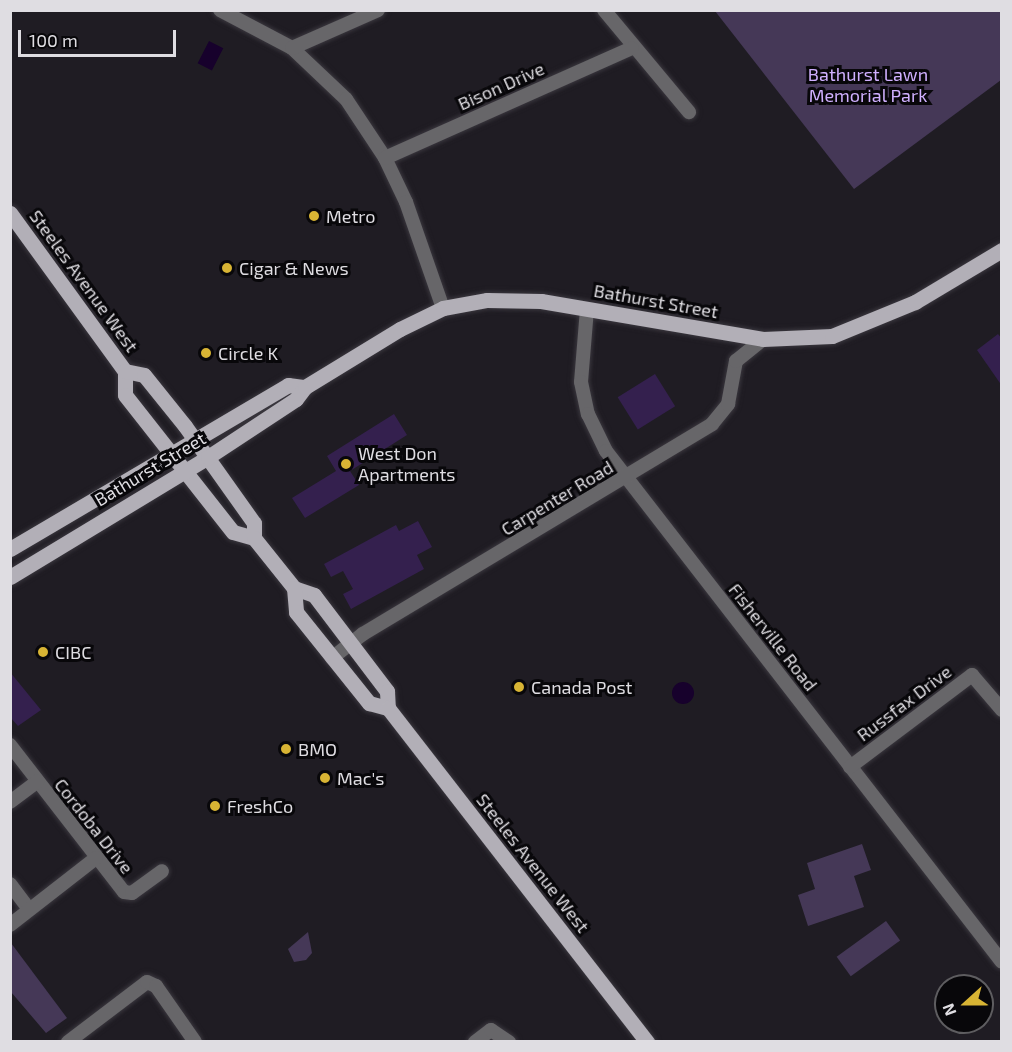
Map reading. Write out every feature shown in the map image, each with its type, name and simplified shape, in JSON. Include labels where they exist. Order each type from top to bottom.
[{"type":"main road","name":"Steeles Avenue West","points":[[10,213],[125,371],[125,395],[233,532],[254,538],[294,588],[314,595],[387,691],[388,708],[647,1041]]},
{"type":"main road","name":"Bathurst Street","points":[[10,577],[208,457],[297,399],[305,387],[399,329],[443,308],[487,300],[541,301],[763,339],[832,336],[915,302],[1002,250]]},
{"type":"main road","name":"Steeles Avenue West","points":[[125,371],[144,375],[196,440],[254,523],[254,538]]},
{"type":"main road","name":"Bathurst Street","points":[[10,549],[288,385],[305,387]]},
{"type":"main road","name":"Steeles Avenue West","points":[[294,588],[296,612],[332,658],[369,703],[388,708]]},
{"type":"street","points":[[220,10],[292,48],[346,99],[385,158],[406,202],[443,308]]},
{"type":"street","points":[[292,48],[378,10]]},
{"type":"street","points":[[604,10],[632,48],[689,112]]},
{"type":"street","name":"Bison Drive","points":[[385,158],[632,48]]},
{"type":"street","name":"Fisherville Road","points":[[587,309],[581,382],[586,407],[597,437],[1002,962]]},
{"type":"street","name":"Carpenter Road","points":[[332,658],[349,643],[712,424],[728,404],[736,361],[763,339]]},
{"type":"street","name":"Russfax Drive","points":[[850,767],[972,675],[1002,710]]},
{"type":"street","name":"Cordoba Drive","points":[[10,745],[96,858],[129,894],[162,871]]},
{"type":"street","points":[[10,802],[37,782]]},
{"type":"street","points":[[10,925],[96,858]]},
{"type":"street","points":[[10,884],[29,909]]},
{"type":"street","points":[[68,1041],[147,982],[156,986],[195,1041]]},
{"type":"street","points":[[475,1041],[491,1030],[509,1041]]},
{"type":"green space","name":"Bathurst Lawn Memorial Park","points":[[715,11],[1001,11],[1001,80],[854,189]]},
{"type":"green space","points":[[862,844],[871,870],[854,876],[864,907],[808,926],[798,895],[815,889],[807,863]]},
{"type":"green space","points":[[886,921],[900,940],[851,976],[837,957]]},
{"type":"green space","points":[[308,932],[312,953],[306,960],[294,962],[288,949]]},
{"type":"green space","points":[[11,943],[67,1018],[46,1033],[11,992]]},
{"type":"shaded area","points":[[209,41],[223,48],[212,71],[198,63]]},
{"type":"shaded area","points":[[683,682],[691,685],[694,693],[691,701],[683,704],[675,701],[672,693],[675,685]]},
{"type":"building","points":[[998,334],[1002,339],[1002,386],[977,350]]},
{"type":"building","points":[[655,374],[675,406],[638,430],[618,397]]},
{"type":"building","name":"West Don Apartments","points":[[394,414],[407,435],[350,471],[359,485],[305,518],[292,498],[336,471],[327,456]]},
{"type":"building","points":[[418,521],[432,547],[417,555],[424,569],[351,609],[343,594],[353,589],[343,571],[331,577],[324,564],[396,525],[399,531]]},
{"type":"building","points":[[10,672],[41,710],[18,726],[10,717]]},
{"type":"place","name":"Metro","points":[[314,216]]},
{"type":"place","name":"Cigar & News","points":[[227,268]]},
{"type":"place","name":"Circle K","points":[[206,353]]},
{"type":"place","name":"West Don Apartments","points":[[346,464]]},
{"type":"place","name":"CIBC","points":[[43,652]]},
{"type":"place","name":"Canada Post","points":[[519,687]]},
{"type":"place","name":"BMO","points":[[286,749]]},
{"type":"place","name":"Mac's","points":[[325,778]]},
{"type":"place","name":"FreshCo","points":[[215,806]]}]
